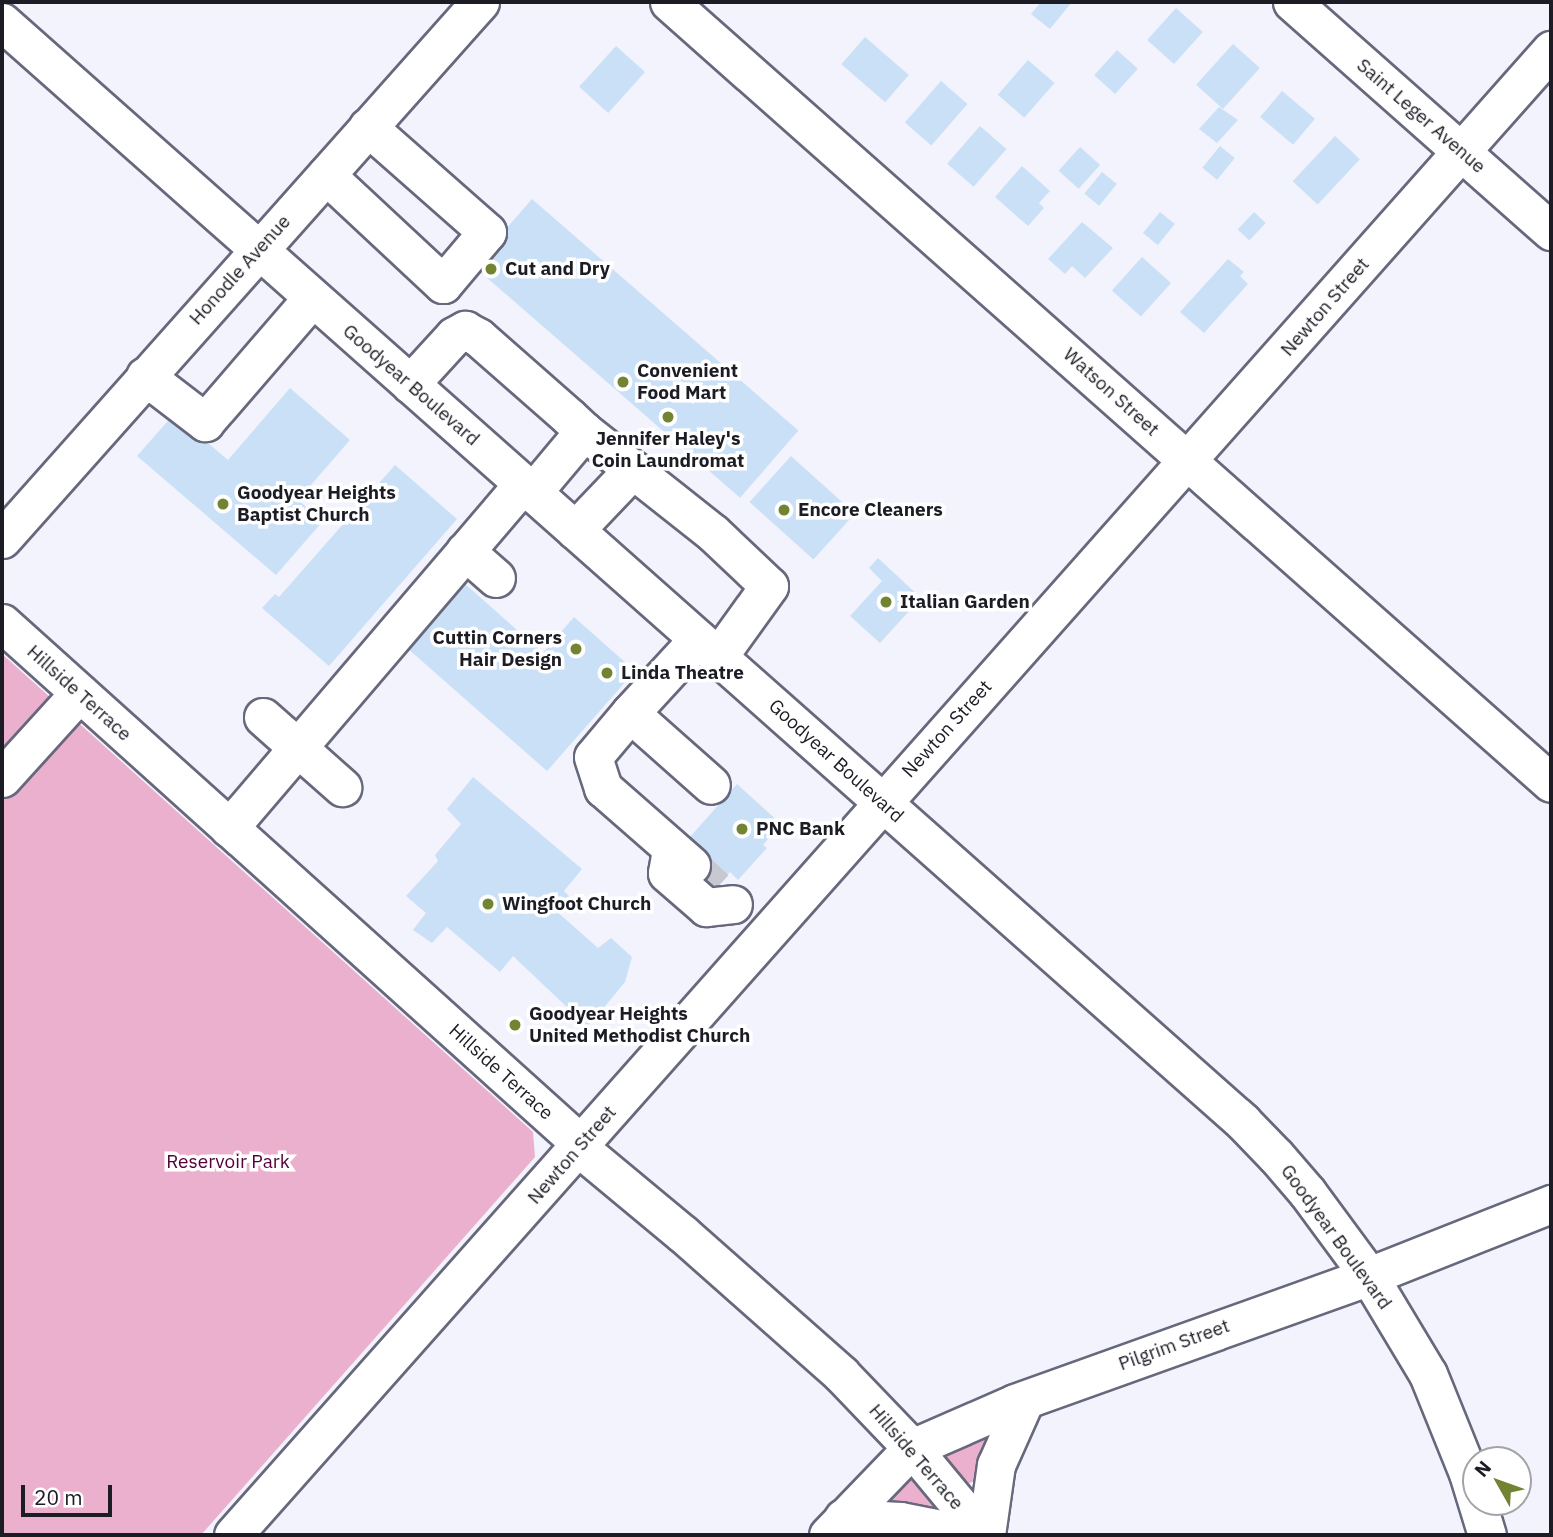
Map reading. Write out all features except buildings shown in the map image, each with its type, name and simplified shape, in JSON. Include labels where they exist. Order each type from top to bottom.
[{"type":"street","name":"Honodle Avenue","points":[[2,539],[480,2]]},
{"type":"street","name":"Watson Street","points":[[669,2],[1551,783]]},
{"type":"street","name":"Saint Leger Avenue","points":[[1292,2],[1551,231]]},
{"type":"street","name":"Goodyear Boulevard","points":[[2,22],[257,251],[1243,1122],[1307,1192],[1369,1276],[1428,1374],[1468,1473],[1487,1535]]},
{"type":"street","name":"Newton Street","points":[[233,1535],[580,1146],[881,801],[1189,461],[1551,50]]},
{"type":"street","points":[[326,174],[443,284],[487,232],[368,127]]},
{"type":"street","points":[[145,376],[205,422],[312,298]]},
{"type":"street","points":[[410,384],[454,336],[465,330],[478,337],[584,431],[713,533],[769,586],[708,648],[630,713],[593,757],[603,788],[766,933]]},
{"type":"street","points":[[229,828],[465,551],[584,431]]},
{"type":"street","points":[[575,530],[633,468]]},
{"type":"street","points":[[465,551],[496,578]]},
{"type":"street","name":"Hillside Terrace","points":[[2,623],[580,1146],[831,1366],[912,1448],[985,1535]]},
{"type":"street","points":[[2,778],[79,693]]},
{"type":"street","points":[[630,713],[711,785]]},
{"type":"street","points":[[263,717],[342,787]]},
{"type":"street","name":"Pilgrim Street","points":[[836,1527],[912,1448],[1025,1400],[1369,1276],[1551,1204]]},
{"type":"street","points":[[985,1535],[996,1465],[1025,1400]]},
{"type":"street","points":[[836,1527],[901,1521],[971,1535]]},
{"type":"green space","name":"Reservoir Park","points":[[2,654],[533,1132],[535,1157],[201,1535],[2,1535]]},
{"type":"green space","points":[[981,1436],[987,1442],[975,1481],[967,1484],[941,1455]]},
{"type":"green space","points":[[912,1470],[940,1510],[884,1507],[883,1497]]},
{"type":"tunnel","points":[[691,865],[716,888]]},
{"type":"place","name":"Cut and Dry","points":[[491,269]]},
{"type":"place","name":"Convenient Food Mart","points":[[623,382]]},
{"type":"place","name":"Jennifer Haley's Coin Laundromat","points":[[668,417]]},
{"type":"place","name":"Goodyear Heights Baptist Church","points":[[223,504]]},
{"type":"place","name":"Encore Cleaners","points":[[784,510]]},
{"type":"place","name":"Italian Garden","points":[[886,602]]},
{"type":"place","name":"Cuttin Corners Hair Design","points":[[576,649]]},
{"type":"place","name":"Linda Theatre","points":[[607,673]]},
{"type":"place","name":"PNC Bank","points":[[742,829]]},
{"type":"place","name":"Wingfoot Church","points":[[488,904]]},
{"type":"place","name":"Goodyear Heights United Methodist Church","points":[[515,1025]]}]
